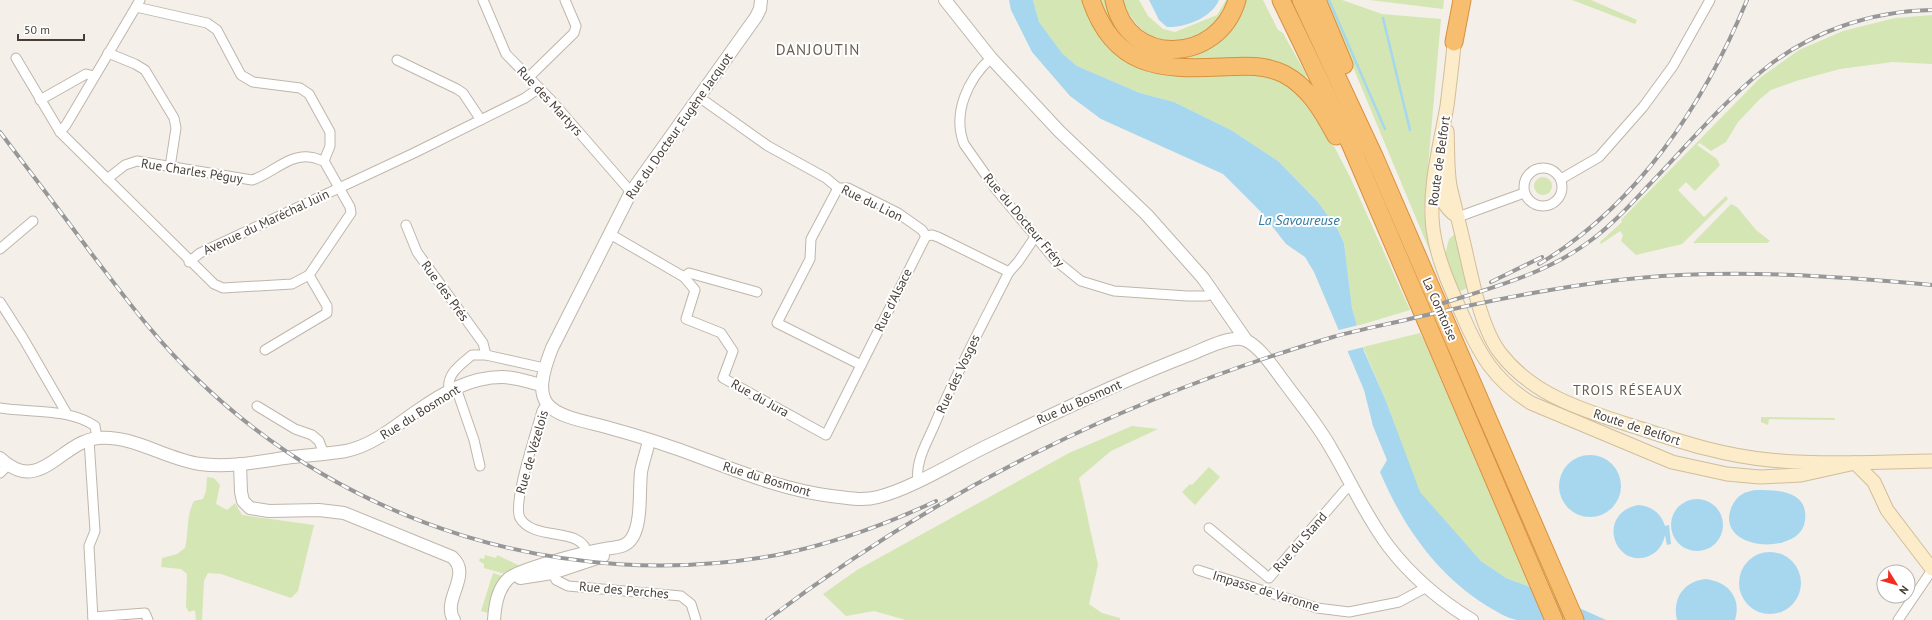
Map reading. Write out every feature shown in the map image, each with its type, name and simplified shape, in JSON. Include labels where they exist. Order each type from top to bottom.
[{"type":"highway","points":[[1091,0],[1097,16],[1107,33],[1121,47],[1145,61],[1162,66],[1179,68],[1256,66],[1276,71],[1295,81],[1308,93],[1322,111],[1374,202]]},
{"type":"highway","points":[[1114,0],[1122,21],[1138,38],[1154,46],[1174,50],[1196,46],[1213,37],[1228,22],[1237,0]]},
{"type":"highway","name":"La Comtoise","points":[[1281,0],[1336,111],[1554,620]]},
{"type":"highway","name":"La Comtoise","points":[[1301,0],[1400,217],[1575,620]]},
{"type":"highway","points":[[1317,0],[1351,82],[1400,217]]},
{"type":"highway","points":[[1454,42],[1462,0]]},
{"type":"main road","name":"Route de Belfort","points":[[1457,0],[1447,105],[1432,196],[1432,213],[1438,255],[1477,349],[1494,373],[1523,398],[1544,410],[1672,462],[1726,474],[1760,478],[1801,475],[1855,463]]},
{"type":"main road","name":"Route de Belfort","points":[[1447,105],[1450,185],[1458,217],[1488,332],[1500,352],[1516,371],[1538,387],[1590,412],[1700,448],[1769,460],[1855,463]]},
{"type":"main road","points":[[1438,154],[1443,201],[1448,211],[1458,217]]},
{"type":"main road","points":[[1874,482],[1881,467],[1888,461]]},
{"type":"main road","points":[[1855,463],[1932,461]]},
{"type":"main road","points":[[1855,463],[1874,482],[1888,510],[1932,570]]},
{"type":"street","name":"Rue des Martyrs","points":[[483,0],[506,54],[539,88],[631,192]]},
{"type":"street","points":[[529,77],[574,34],[576,26],[565,0]]},
{"type":"street","name":"Rue du Docteur Eugène Jacquot","points":[[541,385],[544,368],[561,327],[631,192],[756,17],[760,10],[761,0]]},
{"type":"street","points":[[945,0],[991,58],[1059,131],[1147,215],[1203,278],[1246,340],[1270,363],[1313,419],[1389,546],[1425,588],[1472,620]]},
{"type":"street","points":[[1561,179],[1599,157],[1643,107],[1673,66],[1710,0]]},
{"type":"street","points":[[60,132],[138,3],[207,23],[217,30],[241,75],[253,82],[300,88],[309,94],[330,132],[330,146],[324,161],[350,207],[351,213],[309,275],[292,284],[223,288],[214,284],[189,262]]},
{"type":"street","points":[[108,53],[136,64],[145,70],[174,118],[176,128],[170,167]]},
{"type":"street","name":"Avenue du Maréchal Juin","points":[[16,58],[60,132],[189,262],[200,253],[481,120],[525,98],[539,88]]},
{"type":"street","name":"Rue du Docteur Fréry","points":[[991,58],[979,69],[968,86],[961,106],[960,135],[964,144],[982,170],[1055,260],[1072,275],[1095,287],[1114,291],[1187,296],[1206,296],[1213,294]]},
{"type":"street","points":[[397,60],[463,93],[481,120]]},
{"type":"street","points":[[40,100],[86,74],[94,76]]},
{"type":"street","name":"Rue du Lion","points":[[699,97],[768,146],[826,178],[838,188],[848,188],[898,213],[922,230],[926,236],[932,235],[938,237],[1009,272]]},
{"type":"street","name":"Rue Charles Péguy","points":[[107,179],[125,164],[137,161],[252,180],[261,178],[294,159],[308,156],[324,161]]},
{"type":"street","points":[[1545,167],[1550,168],[1555,171],[1561,179],[1561,195],[1549,205],[1544,206],[1533,204],[1524,193],[1524,181],[1534,169],[1545,167]]},
{"type":"street","points":[[838,188],[811,239],[810,259],[777,323],[861,365]]},
{"type":"street","points":[[1458,217],[1524,193]]},
{"type":"street","points":[[0,249],[33,221]]},
{"type":"street","name":"Rue des Prés","points":[[406,225],[417,252],[483,343],[486,355]]},
{"type":"street","name":"Rue du Jura","points":[[610,234],[684,277],[695,290],[686,319],[721,333],[733,351],[723,378],[826,435],[861,365]]},
{"type":"street","name":"Rue d'Alsace","points":[[861,365],[926,236]]},
{"type":"street","name":"Rue des Vosges","points":[[918,481],[917,475],[922,456],[948,393],[1009,272],[1018,262],[1035,237]]},
{"type":"street","points":[[684,277],[689,273],[757,292]]},
{"type":"street","points":[[265,350],[327,313],[327,306],[309,275]]},
{"type":"street","points":[[0,302],[24,338],[67,414]]},
{"type":"street","name":"Rue du Bosmont","points":[[547,403],[556,411],[580,421],[649,440],[749,476],[789,488],[820,495],[859,499],[871,498],[882,496],[918,481],[1038,421],[1148,371],[1233,339],[1246,340]]},
{"type":"street","points":[[480,466],[449,379],[457,367],[472,355],[486,355],[544,368]]},
{"type":"street","name":"Rue du Bosmont","points":[[93,439],[121,439],[199,464],[224,466],[324,454],[348,450],[376,439],[453,390],[472,381],[494,378],[511,378],[541,385]]},
{"type":"street","points":[[541,385],[542,394],[547,403]]},
{"type":"street","name":"Rue de Vézelois","points":[[547,403],[542,411],[521,488],[518,501],[519,515],[526,524],[535,530],[575,538],[584,546],[587,553]]},
{"type":"street","points":[[257,406],[295,429],[312,435],[319,441],[324,454]]},
{"type":"street","points":[[0,408],[67,414],[84,418],[95,426],[93,439],[95,530],[88,546],[93,619],[145,613],[148,620]]},
{"type":"street","points":[[3,465],[25,472],[35,471],[47,466],[68,451],[93,439]]},
{"type":"street","points":[[494,620],[498,594],[507,579],[513,575],[536,567],[551,568],[616,552],[630,542],[636,529],[641,473],[649,440]]},
{"type":"street","points":[[240,464],[241,492],[243,501],[250,508],[269,511],[319,510],[344,513],[452,557],[459,567],[459,573],[450,610],[454,620]]},
{"type":"street","name":"Rue du Stand","points":[[1209,528],[1269,578],[1345,490],[1352,486]]},
{"type":"street","points":[[551,568],[587,553],[622,547]]},
{"type":"street","name":"Rue des Perches","points":[[551,568],[556,580],[568,586],[681,596],[691,604],[696,620]]},
{"type":"street","name":"Impasse de Varonne","points":[[1198,570],[1317,608],[1349,612],[1399,602],[1425,588]]},
{"type":"street","points":[[1898,620],[1932,570]]},
{"type":"green space","points":[[1033,0],[1084,0],[1117,51],[1259,74],[1278,79],[1299,94],[1324,127],[1351,179],[1410,310],[1357,326],[1352,308],[1344,243],[1338,230],[1318,202],[1278,161],[1231,130],[1174,102],[1140,93],[1077,66],[1062,53],[1039,22]]},
{"type":"green space","points":[[1097,0],[1109,0],[1118,21],[1191,54],[1200,53],[1208,49],[1225,35],[1242,8],[1244,0],[1263,0],[1278,30],[1283,33],[1307,76],[1301,80],[1187,63],[1138,52],[1111,29]]},
{"type":"green space","points":[[1122,0],[1139,0],[1148,16],[1163,29],[1175,32],[1217,15],[1226,0],[1230,0],[1220,21],[1214,28],[1186,41],[1174,43],[1153,37],[1143,30],[1128,12]]},
{"type":"green space","points":[[1325,0],[1342,0],[1382,14],[1441,19],[1424,211],[1431,254]]},
{"type":"green space","points":[[1370,0],[1444,0],[1443,9]]},
{"type":"green space","points":[[1572,0],[1591,0],[1637,20],[1635,24]]},
{"type":"green space","points":[[1932,15],[1932,64],[1893,62],[1840,69],[1796,81],[1771,90],[1760,99],[1738,122],[1726,142],[1711,151],[1700,143],[1697,145],[1717,159],[1720,165],[1695,191],[1686,182],[1678,190],[1704,217],[1726,196],[1728,199],[1682,244],[1636,255],[1621,241],[1623,235],[1620,231],[1601,244],[1600,242],[1622,222],[1621,220],[1761,77],[1799,50],[1843,31],[1895,18]]},
{"type":"green space","points":[[1543,177],[1549,180],[1552,186],[1549,192],[1543,195],[1537,192],[1534,186],[1537,180]]},
{"type":"green space","points":[[1731,204],[1737,207],[1756,230],[1770,241],[1767,243],[1693,243]]},
{"type":"green space","points":[[1455,234],[1457,235],[1470,287],[1458,292],[1445,255],[1449,239]]},
{"type":"green space","points":[[1420,333],[1530,587],[1506,578],[1481,561],[1419,492],[1386,401],[1363,347]]},
{"type":"green space","points":[[1761,417],[1835,418],[1835,420],[1769,419],[1768,425],[1761,422]]},
{"type":"green space","points":[[1132,426],[1158,429],[1111,451],[1079,478],[1098,565],[1089,604],[1102,613],[1120,618],[1120,620],[906,620],[874,611],[846,616],[823,594],[857,570],[1069,453]]},
{"type":"green space","points":[[1209,467],[1220,477],[1195,505],[1182,492],[1190,484],[1192,485]]},
{"type":"green space","points":[[207,477],[214,478],[220,485],[216,504],[227,510],[235,503],[242,515],[314,525],[298,591],[291,598],[221,574],[208,573],[204,581],[202,620],[196,620],[195,610],[189,612],[186,607],[187,574],[181,569],[161,567],[162,558],[177,554],[185,548],[191,507],[194,501],[203,499],[206,491]]},
{"type":"green space","points":[[485,555],[496,558],[497,555],[520,566],[505,574],[484,568],[484,564],[479,561],[480,558],[484,559]]},
{"type":"green space","points":[[493,573],[505,577],[491,600],[488,613],[481,611]]},
{"type":"water","name":"La Savoureuse","points":[[1009,0],[1033,0],[1039,22],[1062,53],[1077,66],[1140,93],[1174,102],[1231,130],[1278,161],[1318,202],[1338,230],[1344,243],[1352,308],[1364,351],[1386,401],[1420,492],[1481,561],[1506,578],[1548,594],[1606,620],[1513,619],[1487,606],[1469,593],[1437,564],[1423,547],[1399,511],[1380,472],[1387,460],[1373,426],[1364,390],[1314,272],[1305,257],[1286,244],[1261,212],[1223,174],[1101,119],[1070,96],[1032,52],[1011,10]]},
{"type":"water","points":[[1149,0],[1219,0],[1211,12],[1198,20],[1182,26],[1167,27],[1159,20]]},
{"type":"water","points":[[1590,455],[1607,460],[1612,464],[1616,469],[1621,486],[1616,503],[1612,508],[1607,512],[1590,517],[1573,512],[1568,508],[1564,503],[1559,486],[1564,469],[1568,464],[1573,460]]},
{"type":"water","points":[[1756,490],[1773,490],[1790,494],[1797,498],[1802,503],[1805,511],[1805,521],[1800,533],[1789,540],[1774,544],[1759,544],[1745,540],[1734,532],[1729,521],[1734,502],[1742,494]]},
{"type":"water","points":[[1692,499],[1702,499],[1716,506],[1723,520],[1723,530],[1716,544],[1702,551],[1692,551],[1682,547],[1675,540],[1671,530],[1671,520],[1675,510],[1682,503]]},
{"type":"water","points":[[1638,505],[1655,511],[1661,517],[1665,526],[1669,525],[1671,544],[1667,545],[1665,535],[1663,542],[1655,552],[1649,556],[1637,558],[1627,555],[1619,548],[1615,539],[1614,529],[1617,519],[1625,510]]},
{"type":"water","points":[[1770,552],[1782,554],[1792,561],[1799,571],[1801,583],[1799,595],[1792,605],[1782,612],[1770,614],[1758,612],[1748,605],[1741,595],[1739,583],[1741,571],[1748,561],[1758,554]]},
{"type":"water","points":[[1705,579],[1720,583],[1731,592],[1736,604],[1737,612],[1735,620],[1677,620],[1676,605],[1681,593],[1691,584]]},
{"type":"pier","points":[[1359,325],[1364,347],[1344,352],[1335,331]]},
{"type":"waterway","points":[[1329,0],[1385,129]]},
{"type":"waterway","points":[[1383,18],[1410,130]]},
{"type":"railway","points":[[1539,264],[1574,240],[1607,213],[1637,182],[1664,149],[1688,114],[1710,77],[1730,39],[1747,0]]},
{"type":"railway","points":[[1434,306],[1495,287],[1535,272],[1573,253],[1590,241],[1628,207],[1732,98],[1762,71],[1780,57],[1800,45],[1842,26],[1864,19],[1886,14],[1932,10]]},
{"type":"railway","points":[[0,132],[141,317],[167,348],[195,377],[255,429],[321,473],[391,509],[465,536],[541,555],[619,564],[698,564],[777,555],[798,551],[878,526],[936,501]]},
{"type":"railway","points":[[1491,282],[1542,257]]},
{"type":"railway","points":[[767,620],[832,573],[899,529],[967,489],[1037,452],[1108,419],[1181,389],[1256,361],[1333,337],[1500,299],[1555,289],[1639,278],[1675,275],[1749,274],[1822,276],[1932,285]]},
{"type":"district","name":"DANJOUTIN","points":[[818,49]]},
{"type":"district","name":"TROIS RÉSEAUX","points":[[1628,390]]}]
